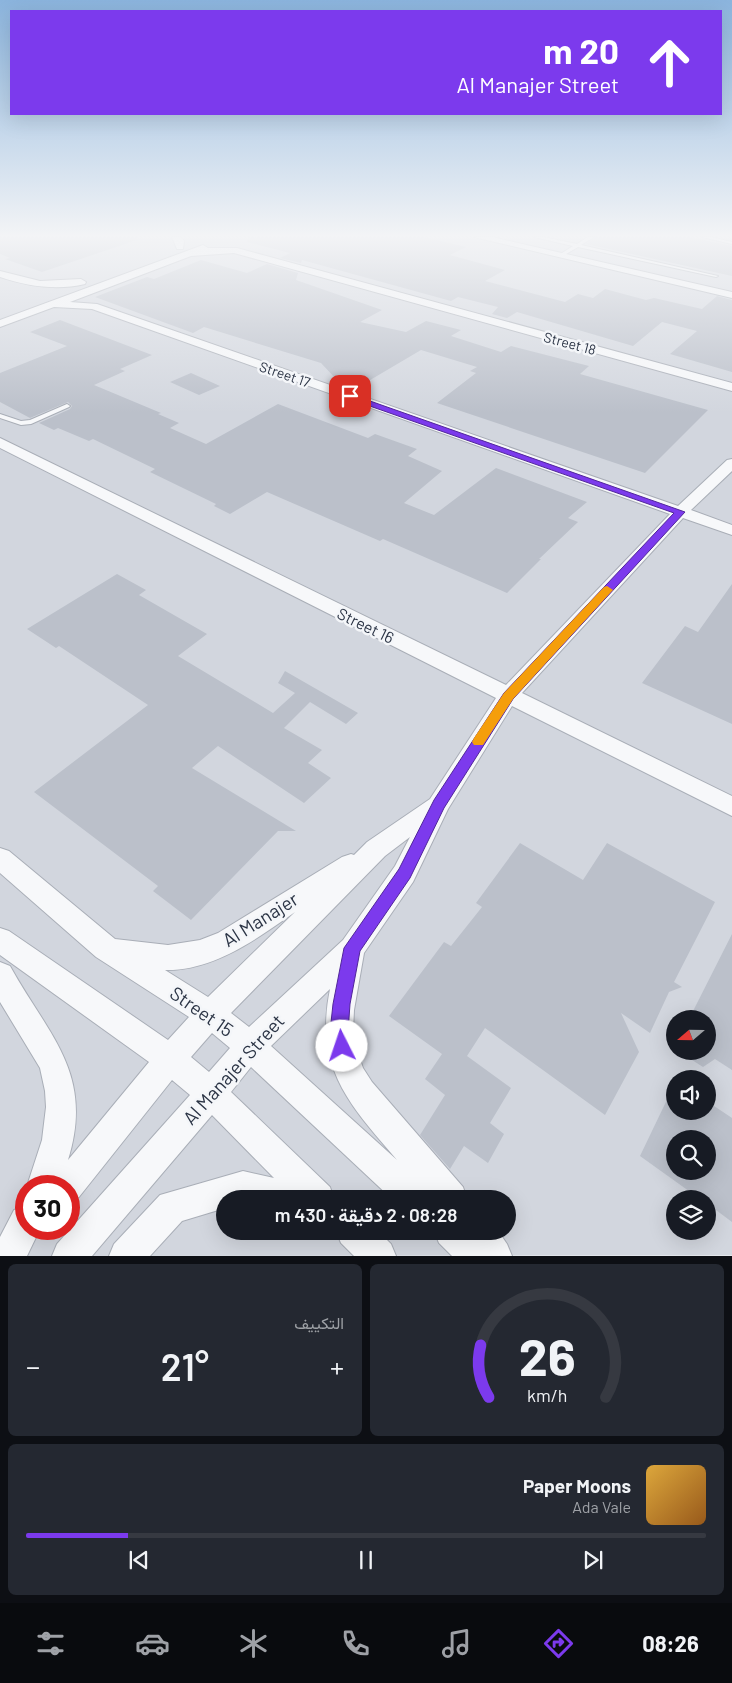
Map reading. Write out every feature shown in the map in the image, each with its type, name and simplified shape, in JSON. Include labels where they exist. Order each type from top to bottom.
[{"type":"street","points":[[0,324],[61,296]]},
{"type":"street","points":[[86,296],[87,299],[94,306]]},
{"type":"street","name":"Street 18","points":[[400,296],[732,387]]},
{"type":"street","name":"Street 17","points":[[51,299],[94,306],[732,530]]},
{"type":"street","name":"Street 16","points":[[0,442],[732,807]]},
{"type":"street","name":"Al Manajer Street","points":[[69,1256],[250,1046],[352,948],[404,874],[439,804],[508,696],[680,512],[732,463]]},
{"type":"street","name":"Al Manajer Street","points":[[77,1175],[170,1059],[210,1014],[376,849],[439,804]]},
{"type":"street","name":"Al Manajer","points":[[105,948],[142,956],[165,958],[184,957],[205,951],[253,928],[311,887],[376,849]]},
{"type":"street","name":"Street 15","points":[[0,858],[105,948],[210,1014],[250,1046],[406,1190]]},
{"type":"street","points":[[0,940],[170,1059],[211,1093],[309,1190]]},
{"type":"street","points":[[352,948],[339,1032],[344,1060],[357,1089],[377,1116],[443,1190]]},
{"type":"street","points":[[0,975],[17,1007],[52,1062],[59,1084],[62,1117],[55,1150],[47,1175]]},
{"type":"street","points":[[232,1190],[243,1187],[256,1190]]},
{"type":"street","points":[[126,1256],[172,1207],[216,1195]]},
{"type":"street","points":[[8,1256],[16,1240]]},
{"type":"street","points":[[12,1256],[25,1240]]},
{"type":"street","points":[[362,1240],[379,1256]]},
{"type":"street","points":[[460,1240],[477,1256]]},
{"type":"street","points":[[483,1240],[495,1256]]},
{"type":"lane","points":[[0,416],[21,423],[31,422],[67,406]]},
{"type":"shaded area","points":[[0,296],[732,296],[732,1255],[0,1256]]},
{"type":"building","points":[[341,296],[382,310],[360,322],[406,332],[426,321],[461,330],[451,336],[501,352],[511,346],[589,366],[580,374],[708,410],[645,473],[437,403],[476,373],[470,371],[477,367],[421,350],[360,386],[335,378],[321,363],[204,327],[193,333],[95,297]]},
{"type":"building","points":[[431,296],[541,296],[565,302],[575,296],[593,298],[596,296],[630,296],[646,300],[654,298],[702,309],[717,296],[732,300],[732,372],[670,354],[697,331],[662,322],[633,346],[517,312],[507,318],[492,314],[498,307],[458,297],[451,301]]},
{"type":"building","points":[[60,320],[152,355],[120,369],[125,371],[94,385],[161,413],[158,414],[179,423],[170,428],[206,444],[278,404],[368,438],[375,434],[417,449],[408,456],[442,471],[404,503],[434,515],[496,468],[587,502],[568,518],[578,522],[507,593],[383,539],[380,541],[267,492],[230,514],[214,506],[216,504],[150,472],[155,469],[93,439],[89,441],[58,428],[54,430],[39,423],[70,409],[72,406],[68,402],[30,418],[0,402],[0,373],[67,346],[30,332]]},
{"type":"building","points":[[191,373],[220,386],[199,395],[170,382]]},
{"type":"building","points":[[117,574],[146,590],[139,595],[207,634],[178,656],[273,713],[295,693],[278,683],[285,671],[358,713],[346,724],[310,702],[284,728],[322,750],[308,763],[331,778],[304,803],[218,746],[192,768],[296,831],[278,831],[191,920],[153,891],[158,886],[34,792],[148,705],[59,646],[56,648],[27,629]]},
{"type":"building","points":[[732,584],[732,724],[642,683],[685,626],[698,632]]},
{"type":"building","points":[[520,843],[583,880],[607,843],[715,902],[674,982],[682,987],[669,992],[650,1033],[621,1013],[639,1052],[605,1115],[485,1028],[467,1056],[511,1088],[490,1123],[504,1134],[488,1163],[464,1146],[450,1169],[420,1135],[445,1095],[425,1079],[442,1054],[389,1016],[444,942],[451,946],[482,907],[476,903]]},
{"type":"building","points":[[732,934],[732,1070],[716,1060],[716,1010],[694,1010]]},
{"type":"building","points":[[692,1060],[714,1060],[703,1067]]},
{"type":"building","points":[[666,1102],[666,1120],[716,1120],[716,1107],[732,1118],[732,1222],[716,1210],[716,1190],[687,1190],[673,1180],[716,1180],[716,1130],[666,1130],[666,1175],[640,1156]]},
{"type":"slow traffic","points":[[479,742],[508,696],[607,590]]},
{"type":"route","points":[[342,1046],[339,1032],[352,948],[404,874],[439,804],[508,696],[680,512],[350,396]]}]
